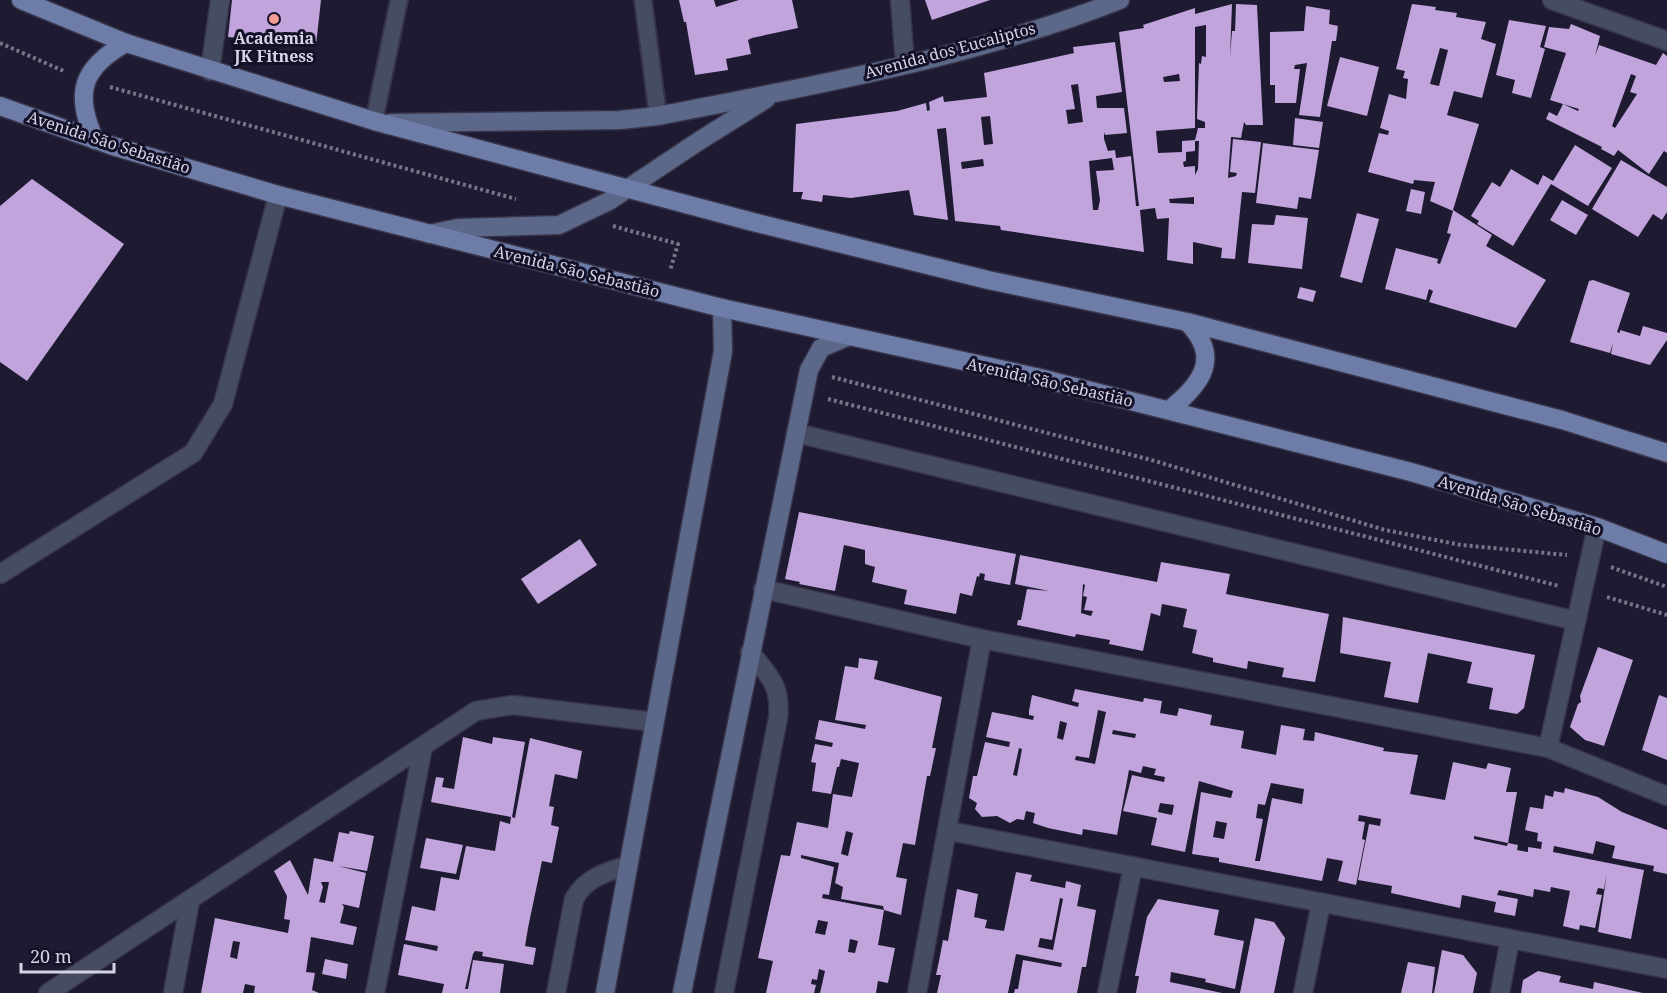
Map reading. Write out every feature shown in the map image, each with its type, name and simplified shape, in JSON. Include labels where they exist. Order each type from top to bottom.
[{"type":"main road","points":[[21,0],[126,43],[378,122],[753,222],[977,277],[1187,322],[1562,420],[1667,453]]},
{"type":"main road","points":[[95,140],[83,110],[87,81],[103,57],[126,43]]},
{"type":"main road","name":"Avenida São Sebastião","points":[[0,106],[95,140],[278,195],[427,235],[665,292],[722,308],[1169,410],[1411,472],[1597,527],[1667,554]]},
{"type":"main road","points":[[1169,410],[1199,382],[1203,370],[1205,351],[1202,337],[1187,322]]},
{"type":"street","points":[[210,71],[220,0]]},
{"type":"street","points":[[900,0],[905,64]]},
{"type":"street","name":"Avenida dos Eucaliptos","points":[[778,92],[905,64],[1038,27],[1120,0]]},
{"type":"street","points":[[1552,0],[1667,40]]},
{"type":"street","points":[[378,122],[620,120],[658,116],[778,92]]},
{"type":"street","name":"Avenida São Sebastião","points":[[427,235],[458,228],[559,225],[579,217],[609,201],[778,92]]},
{"type":"street","points":[[0,574],[193,453],[223,404],[278,195]]},
{"type":"street","points":[[605,993],[723,351],[722,308]]},
{"type":"street","points":[[682,993],[809,370],[821,348],[849,336]]},
{"type":"street","points":[[796,433],[1576,621]]},
{"type":"street","points":[[1548,748],[1597,527]]},
{"type":"street","points":[[763,589],[982,639],[1548,748],[1667,796]]},
{"type":"street","points":[[917,993],[949,831],[982,639]]},
{"type":"street","points":[[724,993],[779,709],[777,685],[750,652]]},
{"type":"street","points":[[48,993],[476,711],[493,706],[513,705],[654,722]]},
{"type":"street","points":[[375,993],[423,747]]},
{"type":"street","points":[[949,831],[1667,969]]},
{"type":"street","points":[[556,993],[574,899],[579,890],[603,872],[627,866]]},
{"type":"street","points":[[1107,993],[1133,866]]},
{"type":"street","points":[[173,993],[190,901]]},
{"type":"street","points":[[1303,993],[1321,903]]},
{"type":"street","points":[[1500,993],[1510,939]]},
{"type":"lane","points":[[378,122],[399,0]]},
{"type":"lane","points":[[643,0],[658,116]]},
{"type":"path","points":[[0,43],[87,81],[522,201]]},
{"type":"path","points":[[579,217],[678,244],[665,292]]},
{"type":"path","points":[[809,370],[1155,461],[1385,530],[1461,545],[1550,552],[1590,560],[1667,587]]},
{"type":"path","points":[[804,393],[1632,603],[1667,615]]},
{"type":"building","name":"Academia JK Fitness","points":[[232,0],[321,0],[316,45],[228,37]]},
{"type":"building","points":[[679,0],[714,0],[716,7],[739,0],[792,0],[798,28],[752,38],[748,40],[751,54],[726,59],[728,70],[695,75],[686,22],[684,22]]},
{"type":"building","points":[[925,0],[990,0],[932,20]]},
{"type":"building","points":[[1232,4],[1230,57],[1232,31],[1235,31],[1236,4],[1257,5],[1263,125],[1246,125],[1244,122],[1241,138],[1231,137],[1228,178],[1236,176],[1237,173],[1230,172],[1233,139],[1261,142],[1255,193],[1242,192],[1235,259],[1221,258],[1222,248],[1193,242],[1193,264],[1167,260],[1169,218],[1157,219],[1155,208],[1140,210],[1144,252],[1001,230],[1000,226],[955,221],[946,128],[937,129],[948,220],[914,215],[909,190],[851,198],[823,195],[822,202],[801,199],[803,192],[793,192],[796,124],[897,111],[926,103],[927,111],[930,110],[929,102],[943,96],[944,102],[987,97],[984,73],[1074,53],[1073,47],[1115,42],[1122,92],[1096,96],[1097,108],[1124,108],[1127,133],[1105,135],[1104,132],[1104,139],[1108,151],[1115,150],[1116,158],[1131,156],[1136,206],[1139,206],[1119,32],[1144,28],[1143,25],[1195,8],[1195,14]],"holes":[[[1206,25],[1206,57],[1202,56],[1201,64],[1199,63],[1197,119],[1205,122],[1205,128],[1198,128],[1195,140],[1182,141],[1182,152],[1158,153],[1156,131],[1195,128],[1195,27]],[[1179,74],[1180,81],[1164,82],[1163,77]],[[1078,84],[1083,122],[1068,124],[1066,110],[1075,109],[1071,85]],[[990,116],[993,144],[984,145],[981,117]],[[1195,141],[1199,141],[1198,169],[1195,175],[1195,166],[1184,167],[1186,152],[1195,151]],[[1112,158],[1114,170],[1096,171],[1100,200],[1098,210],[1093,210],[1089,161]],[[983,159],[984,166],[962,169],[961,162]],[[1194,197],[1194,204],[1170,203],[1169,199]]]},
{"type":"building","points":[[1412,4],[1436,7],[1435,10],[1457,13],[1456,17],[1486,22],[1481,39],[1496,44],[1482,98],[1454,91],[1447,115],[1479,124],[1453,210],[1492,235],[1486,246],[1546,280],[1516,328],[1429,302],[1433,291],[1429,289],[1426,300],[1385,289],[1396,248],[1438,259],[1437,263],[1440,264],[1451,234],[1447,233],[1453,211],[1430,201],[1435,182],[1414,180],[1413,184],[1368,172],[1379,133],[1388,135],[1389,131],[1380,128],[1389,94],[1406,99],[1408,79],[1403,78],[1405,71],[1396,69]],"holes":[[[1440,48],[1448,50],[1439,86],[1430,84]]]},
{"type":"building","points":[[1306,6],[1330,10],[1329,24],[1338,26],[1336,41],[1332,41],[1320,117],[1299,115],[1307,63],[1295,65],[1294,69],[1300,69],[1296,103],[1275,103],[1275,85],[1270,85],[1270,32],[1304,31]]},
{"type":"building","points":[[1509,20],[1546,26],[1540,47],[1545,49],[1531,98],[1512,93],[1515,80],[1496,75]]},
{"type":"building","points":[[1571,24],[1600,36],[1595,56],[1599,45],[1656,65],[1663,53],[1667,56],[1667,153],[1664,151],[1649,174],[1618,150],[1614,156],[1601,149],[1602,147],[1546,119],[1549,112],[1557,116],[1563,104],[1550,100],[1566,53],[1544,47],[1549,27],[1569,29]],"holes":[[[1631,74],[1636,76],[1630,92],[1637,94],[1615,128],[1612,126]]]},
{"type":"building","points":[[1340,57],[1379,67],[1367,116],[1327,106]]},
{"type":"building","points":[[1295,118],[1323,122],[1319,148],[1293,145]]},
{"type":"building","points":[[1263,143],[1319,150],[1311,199],[1299,197],[1297,209],[1256,203]]},
{"type":"building","points":[[1575,145],[1612,168],[1588,206],[1551,184],[1513,246],[1477,224],[1479,221],[1471,216],[1492,182],[1500,187],[1511,169],[1538,185],[1543,175],[1553,181]]},
{"type":"building","points":[[1621,160],[1667,187],[1667,212],[1662,220],[1653,214],[1638,237],[1592,209]]},
{"type":"building","points":[[32,179],[124,244],[27,381],[0,362],[0,206]]},
{"type":"building","points":[[1411,189],[1425,192],[1421,214],[1406,211]]},
{"type":"building","points":[[1562,200],[1588,215],[1576,235],[1550,220]]},
{"type":"building","points":[[1357,213],[1379,219],[1362,283],[1340,277]]},
{"type":"building","points":[[1276,215],[1308,218],[1302,269],[1248,263],[1252,224],[1274,225]]},
{"type":"building","points":[[1593,280],[1630,293],[1617,332],[1620,333],[1620,330],[1640,336],[1643,326],[1667,333],[1667,340],[1650,365],[1611,354],[1613,343],[1610,353],[1570,342],[1589,281]]},
{"type":"building","points":[[1300,287],[1316,291],[1313,302],[1297,298]]},
{"type":"building","points":[[799,512],[1016,554],[1010,585],[984,580],[985,574],[980,573],[979,577],[977,576],[972,596],[960,593],[956,614],[904,604],[907,590],[872,582],[875,567],[865,564],[865,550],[844,545],[835,591],[799,584],[800,582],[785,579]]},
{"type":"building","points":[[580,539],[597,565],[538,604],[521,579]]},
{"type":"building","points":[[1020,555],[1157,582],[1161,562],[1230,574],[1226,594],[1329,614],[1315,682],[1282,677],[1284,668],[1248,661],[1247,669],[1213,662],[1213,658],[1192,653],[1197,630],[1183,627],[1187,609],[1162,604],[1160,616],[1151,613],[1143,651],[1109,644],[1110,640],[1076,634],[1075,637],[1017,625],[1018,620],[1021,620],[1027,589],[1049,591],[1015,584]],"holes":[[[1083,584],[1085,585],[1083,596],[1087,597],[1084,610],[1093,611],[1091,616],[1081,613]]]},
{"type":"building","points":[[1343,617],[1535,655],[1524,708],[1517,714],[1489,709],[1493,688],[1467,683],[1472,662],[1428,653],[1418,703],[1384,697],[1391,662],[1340,653]]},
{"type":"building","points":[[1598,647],[1633,660],[1604,746],[1585,740],[1570,727],[1578,704],[1581,702],[1580,696]]},
{"type":"building","points":[[859,658],[878,661],[874,679],[942,697],[932,748],[936,748],[930,776],[927,776],[915,845],[903,843],[896,877],[907,879],[901,915],[884,910],[878,945],[895,948],[888,983],[878,981],[876,993],[820,993],[825,971],[819,969],[817,980],[812,979],[811,984],[816,985],[814,993],[766,993],[773,961],[758,958],[781,855],[790,856],[797,822],[828,828],[833,794],[852,797],[859,763],[841,759],[831,794],[812,791],[816,763],[811,762],[815,744],[832,747],[833,743],[815,739],[819,720],[865,729],[866,725],[835,720],[845,666],[858,668]],"holes":[[[846,831],[853,833],[848,856],[841,854]],[[801,855],[839,863],[835,883],[843,887],[841,899],[883,906],[884,910],[822,898],[823,894],[829,895],[834,867],[801,858]],[[818,920],[828,922],[825,935],[815,933]],[[850,939],[858,941],[855,953],[848,952]]]},
{"type":"building","points":[[1075,689],[1143,702],[1144,698],[1162,701],[1160,713],[1177,716],[1179,708],[1212,715],[1210,725],[1244,731],[1241,748],[1276,755],[1281,725],[1305,729],[1303,740],[1314,741],[1315,732],[1384,748],[1383,751],[1418,755],[1410,794],[1445,800],[1453,762],[1486,769],[1488,763],[1511,768],[1506,792],[1517,792],[1508,843],[1518,845],[1517,850],[1528,852],[1528,847],[1541,849],[1542,842],[1537,841],[1538,833],[1525,830],[1530,807],[1543,809],[1545,795],[1553,797],[1554,791],[1564,793],[1565,788],[1598,797],[1622,812],[1667,830],[1667,874],[1653,871],[1654,866],[1612,858],[1615,846],[1596,841],[1593,854],[1554,846],[1553,852],[1644,870],[1631,939],[1598,932],[1607,873],[1604,889],[1598,888],[1596,894],[1602,895],[1595,928],[1580,925],[1579,930],[1563,926],[1570,891],[1551,887],[1550,892],[1534,889],[1533,897],[1499,890],[1497,895],[1518,899],[1515,916],[1494,912],[1496,902],[1462,895],[1460,908],[1391,893],[1392,886],[1358,880],[1369,824],[1380,826],[1381,819],[1359,815],[1358,821],[1365,822],[1362,839],[1365,840],[1356,885],[1338,881],[1343,861],[1327,858],[1322,881],[1219,862],[1219,858],[1192,854],[1201,792],[1231,798],[1233,791],[1199,781],[1185,852],[1151,845],[1157,818],[1123,811],[1132,775],[1164,782],[1165,777],[1154,775],[1156,769],[1143,766],[1141,773],[1129,770],[1117,835],[1083,829],[1082,835],[1048,828],[1033,823],[1035,813],[1026,811],[1024,820],[1017,819],[1010,823],[997,816],[982,817],[975,809],[977,803],[969,798],[973,776],[977,776],[985,742],[1009,747],[1010,742],[986,737],[992,712],[1033,720],[1034,716],[1029,715],[1032,695],[1078,707],[1079,703],[1072,701]],"holes":[[[1098,710],[1106,712],[1095,764],[1075,760],[1076,756],[1089,758]],[[1060,721],[1067,723],[1063,740],[1057,738]],[[1113,730],[1136,734],[1135,738],[1112,734]],[[1019,748],[1022,749],[1017,776],[1013,775]],[[1271,783],[1304,789],[1302,804],[1272,798],[1260,861],[1255,861],[1263,819],[1256,818],[1258,804],[1265,805]],[[1160,803],[1174,805],[1172,815],[1158,812]],[[1216,821],[1227,823],[1224,839],[1213,837]],[[1474,836],[1508,843],[1507,846],[1474,839]]]},
{"type":"building","points":[[1659,695],[1667,698],[1667,760],[1642,750]]},
{"type":"building","points":[[463,737],[492,744],[493,737],[525,742],[512,817],[515,818],[530,738],[582,751],[577,779],[555,774],[549,806],[554,807],[551,825],[559,827],[552,863],[542,861],[525,946],[536,948],[533,965],[482,956],[483,952],[475,951],[473,954],[465,989],[468,989],[473,960],[504,964],[500,993],[442,993],[444,984],[398,975],[404,944],[437,951],[438,946],[405,940],[412,906],[435,911],[441,877],[459,880],[466,846],[495,851],[500,821],[510,824],[511,817],[431,802],[436,777],[444,778],[442,787],[454,789]]},
{"type":"building","points":[[350,831],[374,836],[367,871],[338,866],[366,873],[359,908],[342,904],[344,907],[340,923],[357,927],[353,945],[311,937],[306,972],[315,973],[312,990],[319,993],[254,993],[255,986],[245,984],[243,993],[201,993],[215,918],[288,933],[290,920],[284,919],[287,896],[274,871],[290,860],[308,895],[314,858],[333,862],[339,832],[349,834]],"holes":[[[321,882],[329,882],[325,903],[319,902],[323,887]],[[233,941],[240,942],[237,959],[230,957]]]},
{"type":"building","points":[[426,838],[463,845],[456,874],[420,868]]},
{"type":"building","points":[[1016,872],[1032,875],[1030,881],[1065,888],[1066,881],[1081,885],[1077,906],[1096,910],[1086,967],[1082,967],[1077,993],[1014,993],[1015,989],[1018,989],[1023,960],[1061,967],[1062,963],[1016,954],[1008,993],[937,993],[941,975],[936,975],[943,940],[948,941],[957,889],[978,894],[974,917],[987,920],[985,928],[1004,931]],"holes":[[[1060,898],[1063,899],[1053,950],[1038,947],[1040,938],[1052,940]]]},
{"type":"building","points":[[1158,899],[1219,910],[1214,935],[1244,941],[1235,989],[1205,982],[1206,979],[1171,972],[1170,982],[1222,993],[1136,993],[1139,976],[1135,976],[1147,917]]},
{"type":"building","points":[[1255,918],[1274,922],[1285,938],[1274,993],[1240,993]]},
{"type":"building","points":[[1442,950],[1463,955],[1477,973],[1473,993],[1434,993]]},
{"type":"building","points":[[325,959],[348,964],[346,979],[322,974]]},
{"type":"building","points":[[1408,962],[1435,967],[1432,993],[1401,993]]},
{"type":"building","points":[[1538,971],[1561,976],[1559,982],[1593,989],[1594,982],[1643,993],[1521,993],[1523,980]]},
{"type":"place","name":"Academia JK Fitness","points":[[274,19]]}]
